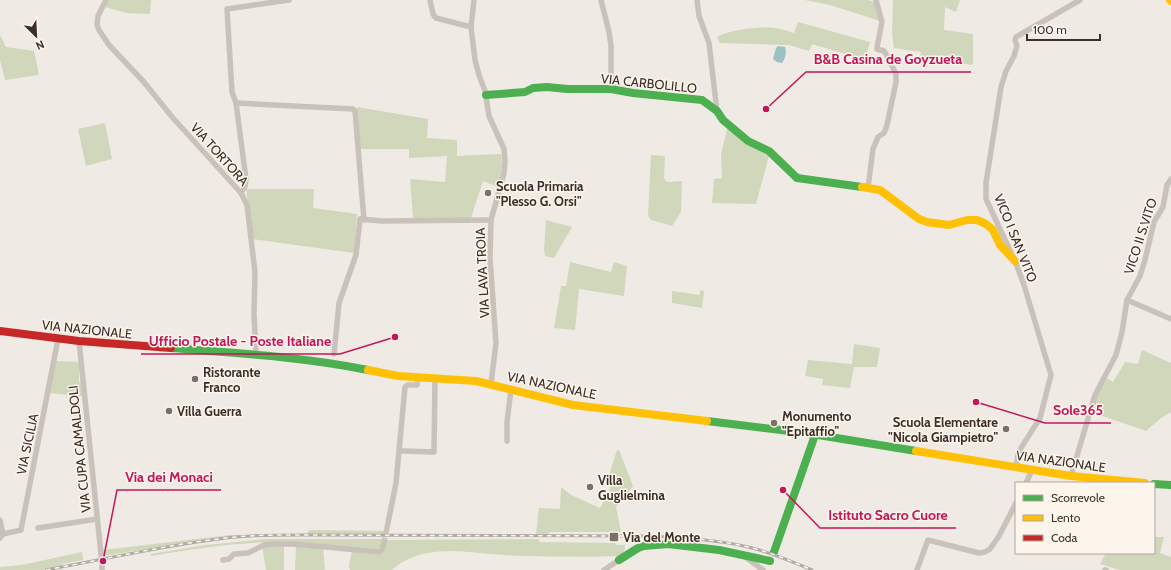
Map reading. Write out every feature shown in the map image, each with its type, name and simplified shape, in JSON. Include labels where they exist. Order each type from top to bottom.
[{"type":"main road","name":"VIA CARBOLILLO","points":[[486,95],[525,92],[533,88],[611,89],[634,93],[702,100],[748,141],[769,151],[797,178],[801,180],[839,183],[880,190],[919,219],[927,222],[949,225],[967,220],[977,220],[994,230],[1000,245],[1015,261]]},
{"type":"main road","name":"VIA NAZIONALE","points":[[0,331],[79,341],[334,358],[398,376],[463,380],[491,384],[574,404],[815,435],[1071,476],[1134,482]]},
{"type":"main road","points":[[774,552],[815,435]]},
{"type":"main road","points":[[1155,484],[1171,485]]},
{"type":"main road","points":[[614,565],[638,548],[654,544],[702,547],[770,561]]},
{"type":"street","name":"VIA TORTORA","points":[[106,0],[98,16],[97,25],[109,45],[143,81],[178,123],[241,193],[246,205],[253,257],[256,354]]},
{"type":"street","points":[[241,193],[245,186],[246,179],[236,103],[232,92],[227,8],[289,0]]},
{"type":"street","points":[[430,0],[433,14],[436,18],[471,27]]},
{"type":"street","name":"VIA LAVA TROIA","points":[[474,0],[471,27],[475,60],[486,95],[489,116],[504,149],[506,161],[491,220],[490,258],[496,343],[491,384]]},
{"type":"street","points":[[601,0],[611,45],[611,89]]},
{"type":"street","points":[[697,0],[699,16],[709,43],[716,111]]},
{"type":"street","points":[[868,188],[873,149],[878,137],[884,132],[887,125],[896,82],[896,74],[886,54],[877,47],[882,22],[876,0]]},
{"type":"street","name":"VICO I SAN VITO","points":[[1016,467],[1021,448],[1040,418],[1051,375],[1024,285],[1015,261],[986,199],[986,183],[1001,87],[1017,46],[1015,40],[1016,37],[1080,0]]},
{"type":"street","points":[[236,103],[353,109],[355,112],[364,220]]},
{"type":"street","name":"VICO II S.VITO","points":[[1071,476],[1095,395],[1116,355],[1122,332],[1127,300],[1140,276],[1146,260],[1154,222],[1163,207],[1167,185],[1171,179]]},
{"type":"street","points":[[1164,203],[1171,206]]},
{"type":"street","points":[[334,358],[339,303],[356,255],[360,219],[382,221],[491,220]]},
{"type":"street","points":[[1127,300],[1171,320]]},
{"type":"street","name":"VIA SICILIA","points":[[1,536],[21,530],[58,339]]},
{"type":"street","name":"VIA CUPA CAMALDOLI","points":[[79,341],[101,554]]},
{"type":"street","points":[[387,528],[396,483],[405,387],[408,385],[417,385],[418,378]]},
{"type":"street","points":[[403,451],[434,452],[435,379]]},
{"type":"street","points":[[507,441],[507,422],[511,389]]},
{"type":"street","points":[[1026,482],[1032,470]]},
{"type":"street","points":[[917,570],[928,540],[979,553],[990,549],[999,536],[1015,505]]},
{"type":"street","points":[[38,528],[97,519]]},
{"type":"street","points":[[0,520],[1,536]]},
{"type":"street","points":[[223,560],[229,559],[234,554],[248,553],[264,545],[273,544],[294,544],[378,552],[382,550],[384,543]]},
{"type":"street","points":[[744,555],[744,557],[763,570]]},
{"type":"street","points":[[604,570],[614,565]]},
{"type":"green space","points":[[109,0],[151,0],[150,14],[127,13],[105,7]]},
{"type":"green space","points":[[805,0],[868,0],[875,2],[880,21],[830,5]]},
{"type":"green space","points":[[893,0],[960,0],[956,12],[945,7],[944,30],[973,34],[973,65],[920,58],[921,52],[894,48],[892,33]]},
{"type":"green space","points":[[798,22],[870,42],[865,60],[812,44],[809,51],[789,45],[720,43],[717,37],[729,32],[762,28],[783,29],[794,33]]},
{"type":"green space","points":[[0,35],[6,47],[34,51],[39,75],[5,80],[0,60]]},
{"type":"green space","points":[[357,107],[428,119],[427,138],[457,140],[457,156],[501,154],[502,162],[498,187],[483,181],[471,218],[413,218],[410,179],[445,182],[447,156],[409,158],[409,149],[360,149]]},
{"type":"green space","points":[[105,123],[112,159],[86,166],[78,129]]},
{"type":"green space","points":[[728,125],[770,152],[756,204],[712,203],[714,179],[722,178],[721,154]]},
{"type":"green space","points":[[651,155],[665,156],[664,178],[667,182],[682,181],[681,212],[672,226],[651,220],[648,216]]},
{"type":"green space","points":[[246,189],[314,189],[313,208],[357,214],[354,253],[253,239]]},
{"type":"green space","points":[[546,220],[572,227],[554,258],[545,256]]},
{"type":"green space","points":[[570,262],[611,272],[614,262],[627,266],[624,296],[579,289],[575,330],[554,328],[561,286],[566,286]]},
{"type":"green space","points":[[700,290],[704,291],[702,308],[672,303],[672,291],[700,295]]},
{"type":"green space","points":[[854,344],[880,348],[877,367],[854,367],[850,388],[822,385],[823,379],[805,376],[808,360],[852,364]]},
{"type":"green space","points":[[1142,350],[1171,363],[1171,412],[1161,418],[1146,431],[1091,412],[1097,395],[1107,378],[1113,382],[1125,362],[1138,364]]},
{"type":"green space","points":[[56,361],[79,362],[79,382],[81,383],[82,396],[49,393]]},
{"type":"green space","points":[[617,450],[619,450],[633,486],[616,507],[621,532],[549,532],[548,535],[536,534],[539,508],[560,509],[561,487],[571,495],[600,508],[609,492],[611,482],[610,472]]},
{"type":"green space","points":[[310,530],[388,531],[388,534],[306,534]]},
{"type":"green space","points":[[230,535],[245,535],[103,556],[103,550]]},
{"type":"green space","points":[[1155,537],[1164,537],[1160,553],[1171,557],[1171,570],[1120,570],[1100,564],[1105,554],[1155,554]]},
{"type":"green space","points":[[267,539],[384,539],[382,549],[378,550],[293,542],[275,542],[186,550],[151,556],[151,554],[206,545]]},
{"type":"green space","points":[[539,539],[539,542],[615,543],[617,545],[625,545],[624,555],[548,556],[443,551],[417,555],[396,566],[392,570],[350,570],[349,565],[352,551],[383,549],[386,540]]},
{"type":"green space","points":[[284,545],[284,570],[266,570],[262,546]]},
{"type":"green space","points":[[296,545],[323,547],[325,570],[295,570]]},
{"type":"green space","points":[[82,552],[83,560],[62,564],[62,566],[41,570],[0,570],[0,567],[22,565]]},
{"type":"water","points":[[778,46],[785,47],[786,49],[782,63],[773,59]]},
{"type":"tunnel","points":[[384,543],[387,528]]},
{"type":"tunnel","points":[[101,554],[102,567]]},
{"type":"railway","points":[[46,570],[158,548],[226,538],[272,535],[644,536],[683,538],[709,540],[748,547],[772,554],[812,570]]},
{"type":"traffic: fast","points":[[486,95],[525,92],[533,88],[547,87],[567,89],[611,89],[633,93],[702,100],[717,111],[723,120],[748,141],[769,151],[797,178],[862,187]]},
{"type":"traffic: fast","points":[[171,348],[295,359],[368,370]]},
{"type":"traffic: fast","points":[[707,421],[806,433],[916,451]]},
{"type":"traffic: fast","points":[[774,552],[815,435]]},
{"type":"traffic: fast","points":[[1155,484],[1171,485]]},
{"type":"traffic: fast","points":[[619,560],[644,546],[668,544],[719,550],[770,561]]},
{"type":"traffic: slow","points":[[862,187],[880,190],[919,219],[927,222],[949,225],[967,220],[977,220],[986,224],[993,230],[1000,245],[1015,261]]},
{"type":"traffic: slow","points":[[368,370],[398,376],[476,381],[573,405],[707,421]]},
{"type":"traffic: slow","points":[[916,451],[1071,476],[1134,482]]},
{"type":"traffic: jam","points":[[0,331],[79,341],[171,348]]},
{"type":"place","name":"B&B Casina de Goyzueta","points":[[766,109]]},
{"type":"place","name":"Scuola Primaria \"Plesso G. Orsi\"","points":[[488,193]]},
{"type":"place","name":"Ufficio Postale - Poste Italiane","points":[[395,337]]},
{"type":"place","name":"Ristorante Franco","points":[[195,379]]},
{"type":"place","name":"Sole365","points":[[976,402]]},
{"type":"place","name":"Villa Guerra","points":[[169,411]]},
{"type":"place","name":"Monumento \"Epitaffio\"","points":[[774,423]]},
{"type":"place","name":"Scuola Elementare \"Nicola Giampietro\"","points":[[1006,429]]},
{"type":"place","name":"Villa Guglielmina","points":[[590,487]]},
{"type":"place","name":"Istituto Sacro Cuore","points":[[783,490]]},
{"type":"place","name":"Via del Monte","points":[[614,537]]},
{"type":"place","name":"Via dei Monaci","points":[[103,561]]}]
